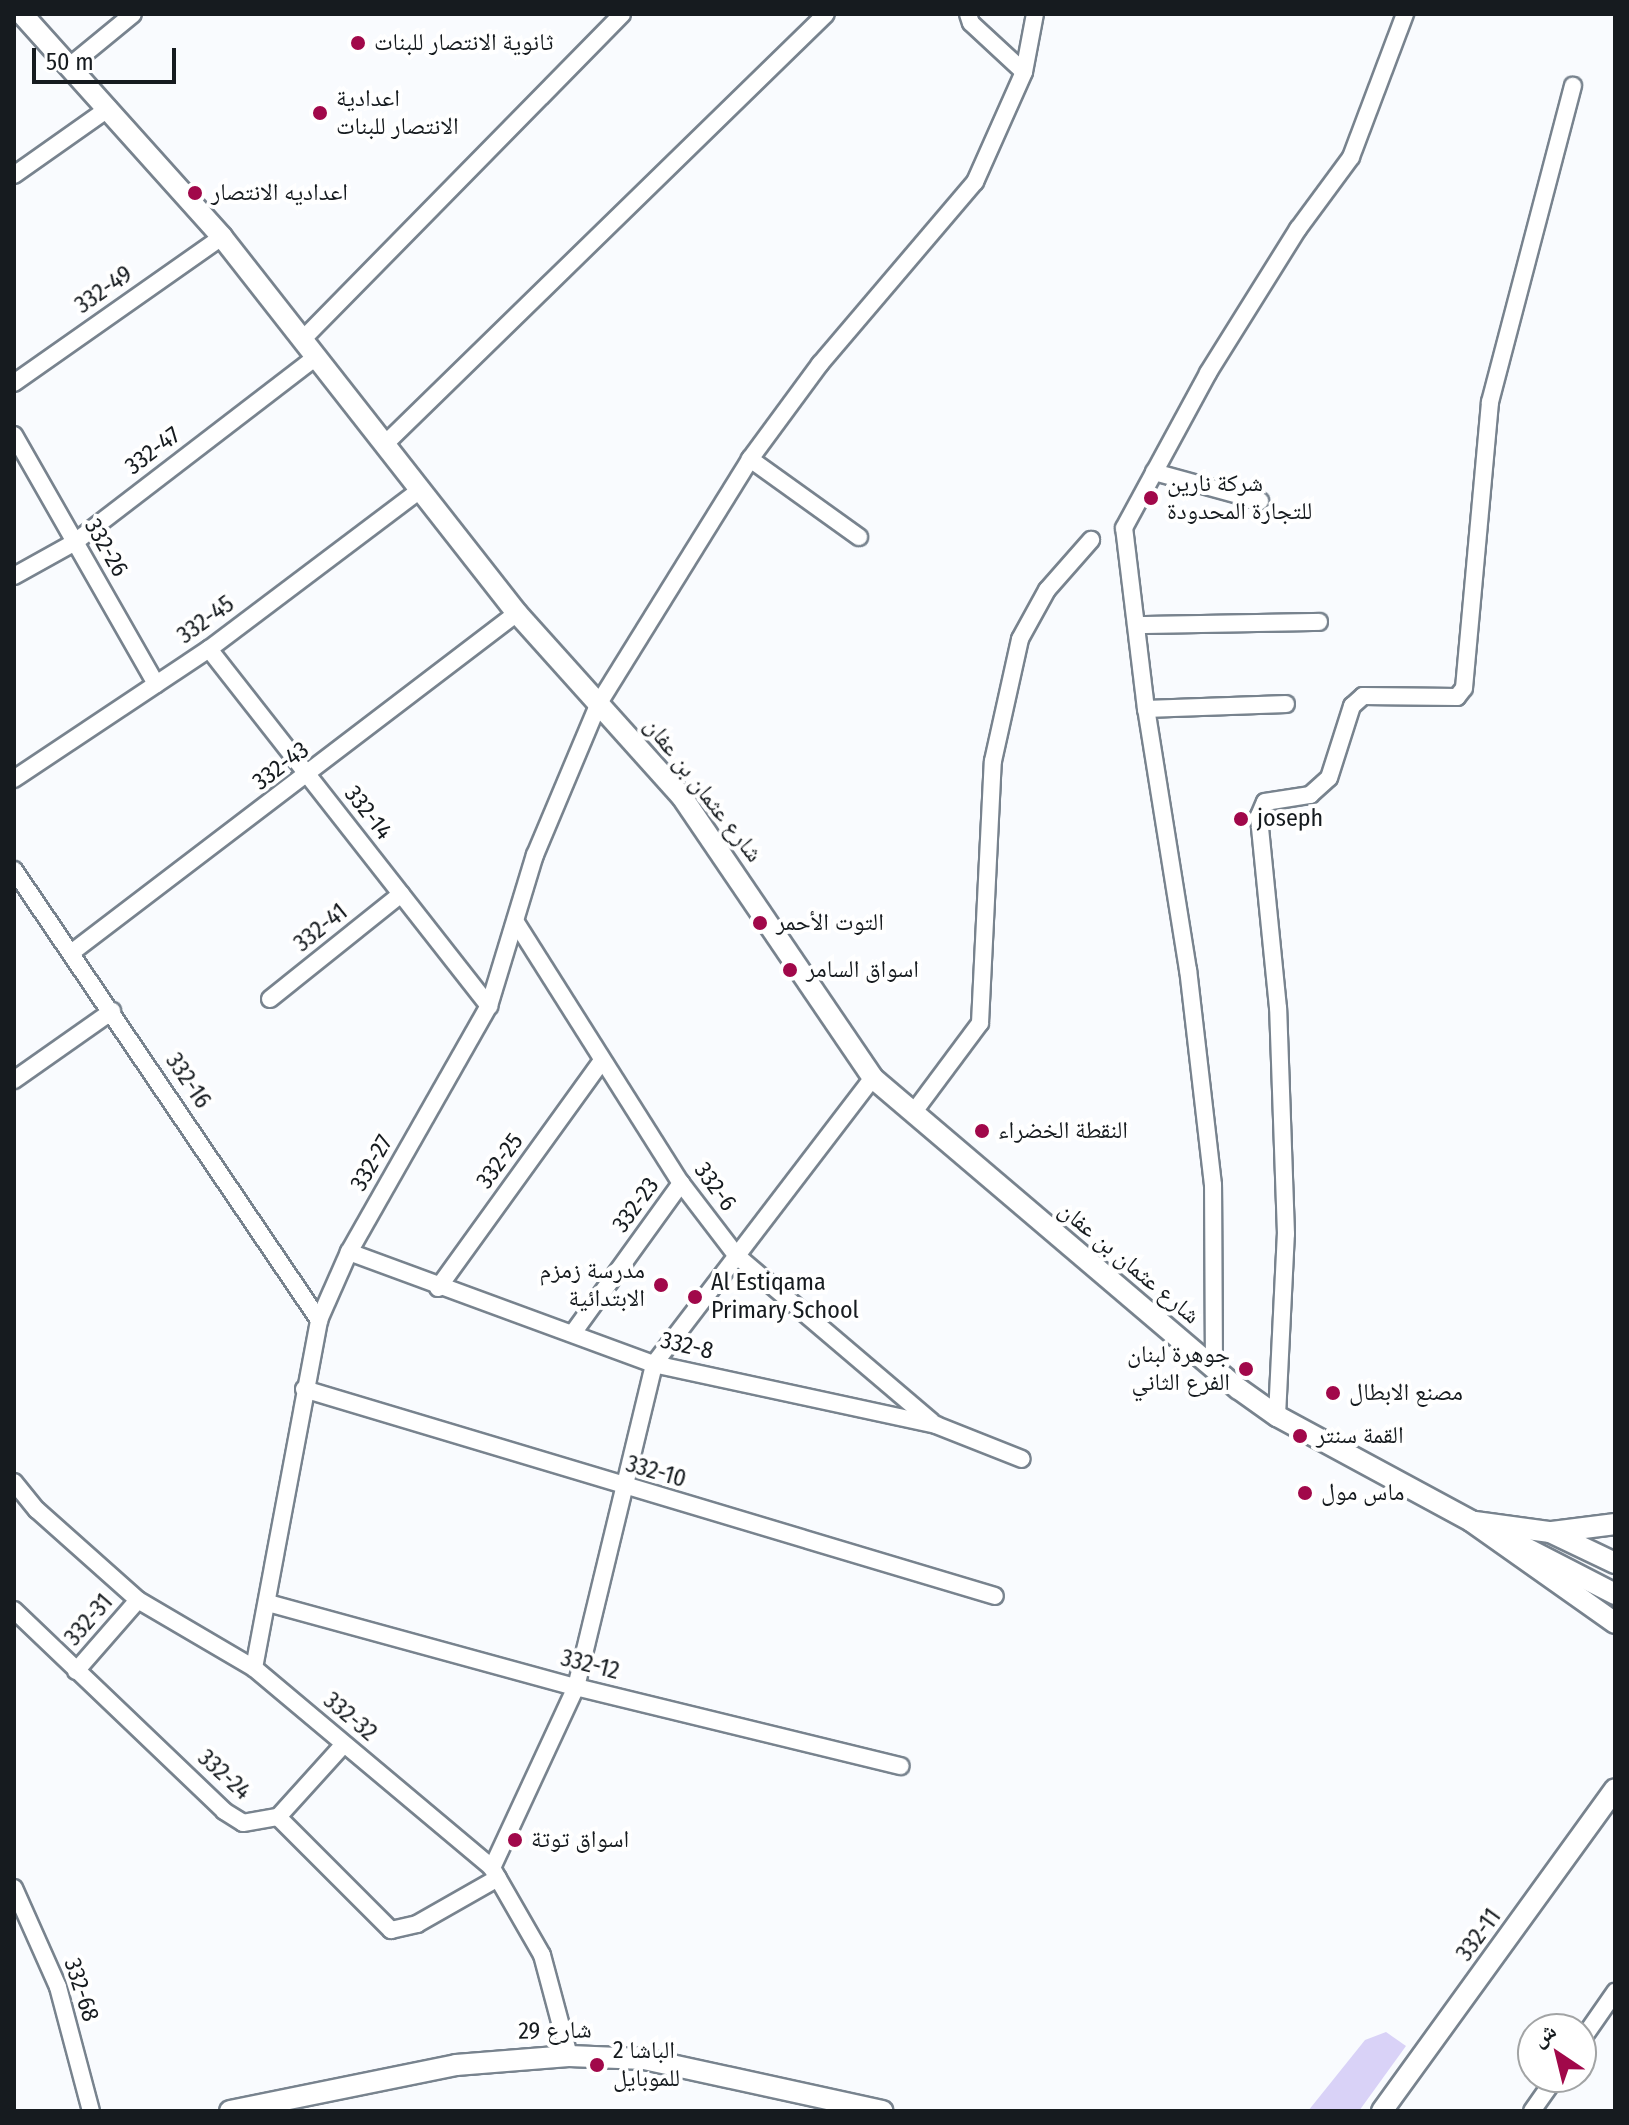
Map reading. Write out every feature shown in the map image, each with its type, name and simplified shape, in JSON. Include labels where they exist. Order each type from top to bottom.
[{"type":"street","name":"شارع عثمان بن عفان","points":[[22,14],[71,65],[222,237],[517,613],[599,703],[711,835],[873,1078],[1214,1370],[1277,1416],[1471,1521],[1615,1623]]},
{"type":"street","points":[[71,65],[133,14]]},
{"type":"street","points":[[384,445],[826,14]]},
{"type":"street","points":[[968,14],[971,23],[1024,72]]},
{"type":"street","name":"332-27","points":[[254,1668],[319,1320],[349,1252],[489,1006],[517,924],[535,855],[599,703],[750,459],[820,364],[975,182],[1024,72],[1035,14]]},
{"type":"street","points":[[1214,1370],[1213,1185],[1188,970],[1146,709],[1139,625],[1124,528],[1245,312],[1351,157],[1405,14]]},
{"type":"street","points":[[303,339],[615,16]]},
{"type":"street","points":[[1277,1416],[1286,1234],[1278,1008],[1259,816],[1265,802],[1310,795],[1329,778],[1352,706],[1363,696],[1457,697],[1464,688],[1490,402],[1573,86]]},
{"type":"street","points":[[14,175],[109,108]]},
{"type":"street","name":"332-49","points":[[14,383],[222,237]]},
{"type":"street","name":"332-47","points":[[14,576],[75,542],[317,356]]},
{"type":"street","name":"332-26","points":[[14,435],[156,684]]},
{"type":"street","points":[[750,459],[859,537]]},
{"type":"street","points":[[1154,472],[1260,501]]},
{"type":"street","name":"332-45","points":[[14,779],[209,649],[419,491]]},
{"type":"street","points":[[913,1113],[980,1023],[993,761],[1020,639],[1047,590],[1091,540]]},
{"type":"street","name":"332-43","points":[[71,953],[309,776],[517,613]]},
{"type":"street","points":[[1139,625],[1319,622]]},
{"type":"street","name":"332-14","points":[[209,649],[489,1006]]},
{"type":"street","points":[[1146,709],[1286,704]]},
{"type":"street","name":"332-16","points":[[14,870],[319,1320]]},
{"type":"street","name":"332-41","points":[[270,999],[401,894]]},
{"type":"street","name":"332-6","points":[[517,924],[601,1062],[681,1183],[736,1255],[936,1425]]},
{"type":"street","points":[[14,1080],[112,1011]]},
{"type":"street","name":"332-25","points":[[438,1288],[601,1062]]},
{"type":"street","points":[[344,1744],[278,1817],[391,1930],[417,1924],[495,1873],[576,1687],[654,1364],[873,1078]]},
{"type":"street","name":"332-23","points":[[573,1333],[681,1183]]},
{"type":"street","name":"332-8","points":[[349,1252],[438,1288],[654,1364],[936,1425],[1022,1459]]},
{"type":"street","name":"332-10","points":[[304,1389],[626,1488],[995,1596]]},
{"type":"street","name":"332-32","points":[[14,1482],[37,1510],[138,1600],[254,1668],[495,1873],[542,1955],[569,2056]]},
{"type":"street","name":"شارع عثمان بن عفان","points":[[1471,1521],[1550,1532],[1615,1563]]},
{"type":"street","points":[[1471,1521],[1615,1594]]},
{"type":"street","points":[[1550,1532],[1615,1524]]},
{"type":"street","name":"332-31","points":[[76,1671],[138,1600]]},
{"type":"street","name":"332-12","points":[[268,1603],[576,1687],[901,1766]]},
{"type":"street","name":"332-24","points":[[14,1610],[233,1818],[243,1823],[278,1817]]},
{"type":"street","name":"332-11","points":[[1382,2111],[1615,1789]]},
{"type":"street","name":"332-68","points":[[14,1888],[58,1987],[91,2111]]},
{"type":"street","points":[[1597,2018],[1615,1992]]},
{"type":"street","name":"شارع 29","points":[[230,2111],[456,2065],[569,2056],[644,2059],[882,2111]]},
{"type":"street","points":[[1532,2111],[1545,2093]]},
{"type":"shaded area","points":[[1386,2032],[1406,2046],[1359,2111],[1308,2111],[1365,2040]]},
{"type":"place","name":"ثانوية الانتصار للبنات","points":[[358,43]]},
{"type":"place","name":"اعدادية الانتصار للبنات","points":[[320,113]]},
{"type":"place","name":"اعداديه الانتصار","points":[[195,193]]},
{"type":"place","name":"شركة نارين للتجارة المحدودة","points":[[1151,498]]},
{"type":"place","name":"joseph","points":[[1241,819]]},
{"type":"place","name":"التوت الأحمر","points":[[760,923]]},
{"type":"place","name":"اسواق السامر","points":[[790,970]]},
{"type":"place","name":"النقطة الخضراء","points":[[982,1131]]},
{"type":"place","name":"مدرسة زمزم الابتدائية","points":[[661,1285]]},
{"type":"place","name":"Al Estiqama Primary School","points":[[695,1297]]},
{"type":"place","name":"جوهرة لبنان الفرع الثاني","points":[[1246,1369]]},
{"type":"place","name":"مصنع الابطال","points":[[1333,1393]]},
{"type":"place","name":"القمة سنتر","points":[[1300,1436]]},
{"type":"place","name":"ماس مول","points":[[1305,1493]]},
{"type":"place","name":"اسواق توتة","points":[[515,1840]]},
{"type":"place","name":"الباشا 2 للموبايل","points":[[597,2065]]}]
